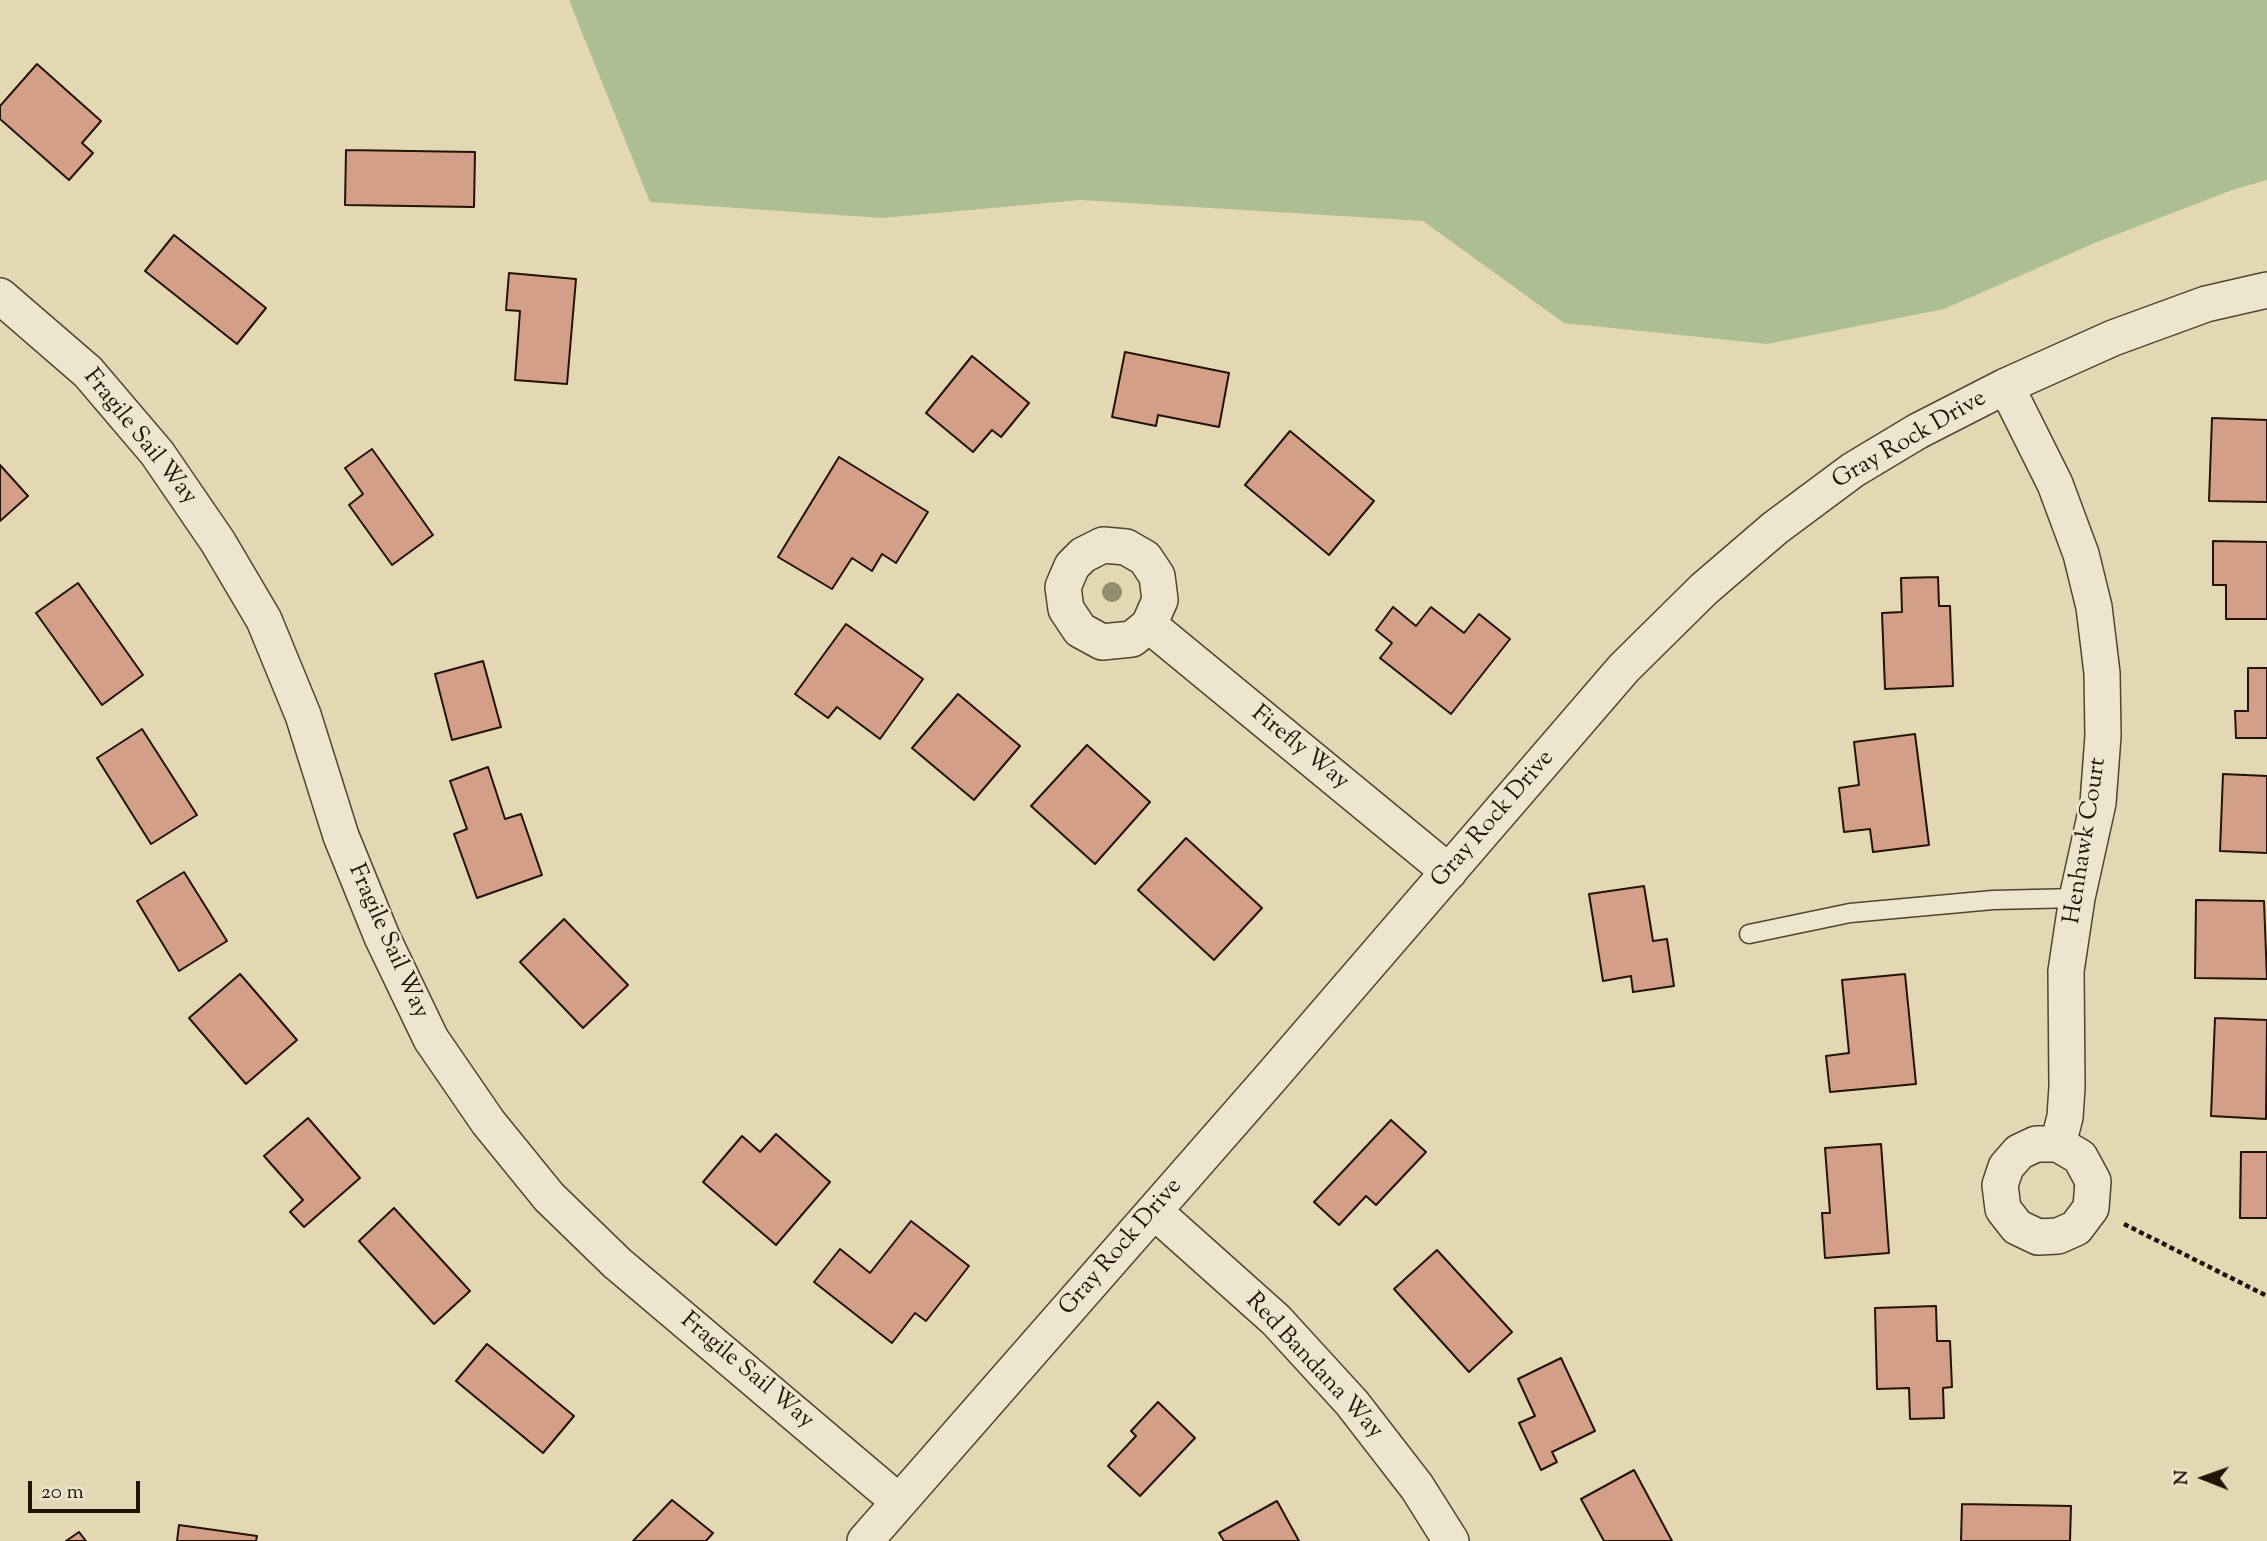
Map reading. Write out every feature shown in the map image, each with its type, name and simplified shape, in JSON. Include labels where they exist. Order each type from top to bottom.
[{"type":"street","name":"Gray Rock Drive","points":[[865,1541],[1624,668],[1704,589],[1774,528],[1853,470],[1919,431],[2006,386],[2113,338],[2206,304],[2267,290]]},
{"type":"street","name":"Fragile Sail Way","points":[[0,296],[88,372],[157,453],[225,553],[264,620],[303,715],[341,836],[382,937],[431,1039],[488,1122],[549,1197],[617,1263],[898,1501]]},
{"type":"street","name":"Henhawk Court","points":[[2006,386],[2055,484],[2081,554],[2094,607],[2102,673],[2103,736],[2098,803],[2077,898],[2066,971],[2067,1087],[2065,1117],[2058,1144]]},
{"type":"street","name":"Firefly Way","points":[[1149,625],[1449,872]]},
{"type":"street","points":[[2036,1144],[2058,1144],[2080,1157],[2093,1181],[2091,1208],[2076,1228],[2059,1236],[2038,1237],[2017,1227],[2003,1209],[2000,1185],[2006,1167],[2019,1152],[2036,1144]]},
{"type":"street","name":"Red Bandana Way","points":[[1154,1211],[1276,1320],[1352,1403],[1417,1487],[1451,1541]]},
{"type":"lane","points":[[1749,934],[1850,913],[1993,900],[2077,898]]},
{"type":"path","points":[[2091,1208],[2267,1296]]},
{"type":"green space","points":[[569,0],[2267,0],[2267,180],[2232,190],[2097,242],[1944,309],[1767,344],[1564,323],[1423,221],[1080,200],[882,218],[650,202]]},
{"type":"building","points":[[37,64],[101,121],[82,143],[93,153],[69,180],[0,119],[0,106]]},
{"type":"building","points":[[346,150],[475,152],[474,207],[345,205]]},
{"type":"building","points":[[174,235],[266,308],[237,344],[145,271]]},
{"type":"building","points":[[509,273],[576,279],[567,384],[515,380],[520,311],[506,310]]},
{"type":"building","points":[[1125,352],[1229,373],[1219,427],[1158,415],[1156,426],[1112,417]]},
{"type":"building","points":[[972,356],[1029,403],[1001,437],[992,430],[973,452],[926,413]]},
{"type":"building","points":[[2212,418],[2267,420],[2267,502],[2209,501]]},
{"type":"building","points":[[1290,431],[1374,501],[1329,555],[1245,485]]},
{"type":"building","points":[[372,449],[433,535],[392,565],[349,505],[363,494],[345,468]]},
{"type":"building","points":[[839,457],[928,512],[896,563],[882,554],[872,571],[852,558],[832,589],[778,557]]},
{"type":"building","points":[[0,465],[28,496],[0,521]]},
{"type":"building","points":[[2213,541],[2267,542],[2267,619],[2226,619],[2226,585],[2213,585]]},
{"type":"building","points":[[1938,577],[1939,606],[1950,606],[1953,686],[1885,689],[1882,613],[1902,612],[1901,578]]},
{"type":"building","points":[[78,583],[143,675],[102,705],[36,613]]},
{"type":"building","points":[[1393,607],[1416,626],[1431,607],[1464,633],[1479,614],[1510,639],[1451,714],[1380,658],[1392,643],[1376,630]]},
{"type":"building","points":[[846,624],[923,679],[880,739],[837,707],[828,718],[795,694]]},
{"type":"building","points":[[483,661],[501,727],[452,740],[435,674]]},
{"type":"building","points":[[2248,668],[2267,668],[2267,738],[2236,738],[2235,711],[2248,711]]},
{"type":"building","points":[[958,694],[1020,746],[974,800],[912,748]]},
{"type":"building","points":[[142,729],[197,815],[151,844],[97,758]]},
{"type":"building","points":[[1915,734],[1929,845],[1873,852],[1870,829],[1844,832],[1839,788],[1859,785],[1854,742]]},
{"type":"building","points":[[1087,745],[1150,802],[1095,864],[1031,806]]},
{"type":"building","points":[[488,767],[505,819],[521,814],[542,875],[477,898],[454,834],[467,829],[450,781]]},
{"type":"building","points":[[2223,774],[2267,776],[2267,853],[2220,851]]},
{"type":"building","points":[[1186,838],[1262,908],[1214,960],[1138,890]]},
{"type":"building","points":[[184,872],[227,941],[179,971],[137,901]]},
{"type":"building","points":[[1644,886],[1653,941],[1667,939],[1674,986],[1633,992],[1631,976],[1603,981],[1589,894]]},
{"type":"building","points":[[2196,900],[2264,901],[2267,979],[2195,978]]},
{"type":"building","points":[[564,919],[628,985],[583,1028],[520,962]]},
{"type":"building","points":[[240,974],[297,1040],[246,1084],[189,1018]]},
{"type":"building","points":[[1905,974],[1916,1084],[1830,1092],[1826,1056],[1849,1053],[1842,980]]},
{"type":"building","points":[[2215,1018],[2267,1020],[2266,1119],[2211,1116]]},
{"type":"building","points":[[308,1118],[360,1178],[304,1227],[290,1212],[303,1200],[264,1156]]},
{"type":"building","points":[[1391,1120],[1426,1152],[1376,1205],[1366,1196],[1339,1225],[1314,1202]]},
{"type":"building","points":[[776,1134],[830,1182],[776,1245],[703,1182],[742,1136],[760,1152]]},
{"type":"building","points":[[1881,1144],[1889,1253],[1825,1258],[1822,1213],[1830,1213],[1825,1148]]},
{"type":"building","points":[[2241,1152],[2267,1152],[2267,1218],[2240,1218]]},
{"type":"building","points":[[394,1208],[470,1291],[434,1324],[359,1241]]},
{"type":"building","points":[[911,1221],[969,1266],[926,1321],[915,1313],[892,1343],[814,1282],[840,1249],[870,1273]]},
{"type":"building","points":[[1437,1250],[1512,1332],[1469,1372],[1394,1289]]},
{"type":"building","points":[[1936,1306],[1937,1341],[1950,1341],[1952,1387],[1943,1388],[1944,1418],[1910,1419],[1909,1388],[1877,1389],[1875,1308]]},
{"type":"building","points":[[487,1344],[574,1416],[543,1453],[456,1381]]},
{"type":"building","points":[[1561,1358],[1595,1431],[1552,1452],[1557,1462],[1541,1470],[1519,1423],[1535,1416],[1518,1379]]},
{"type":"building","points":[[1158,1402],[1195,1438],[1140,1496],[1108,1466],[1136,1436],[1131,1431]]},
{"type":"building","points":[[1634,1470],[1672,1541],[1604,1541],[1581,1499]]},
{"type":"building","points":[[672,1500],[713,1533],[706,1541],[633,1541]]},
{"type":"building","points":[[1277,1501],[1299,1541],[1224,1541],[1219,1533]]},
{"type":"building","points":[[1962,1504],[2071,1506],[2070,1541],[1961,1541]]},
{"type":"building","points":[[179,1525],[257,1536],[256,1541],[177,1541]]},
{"type":"building","points":[[79,1532],[86,1541],[66,1541]]}]
